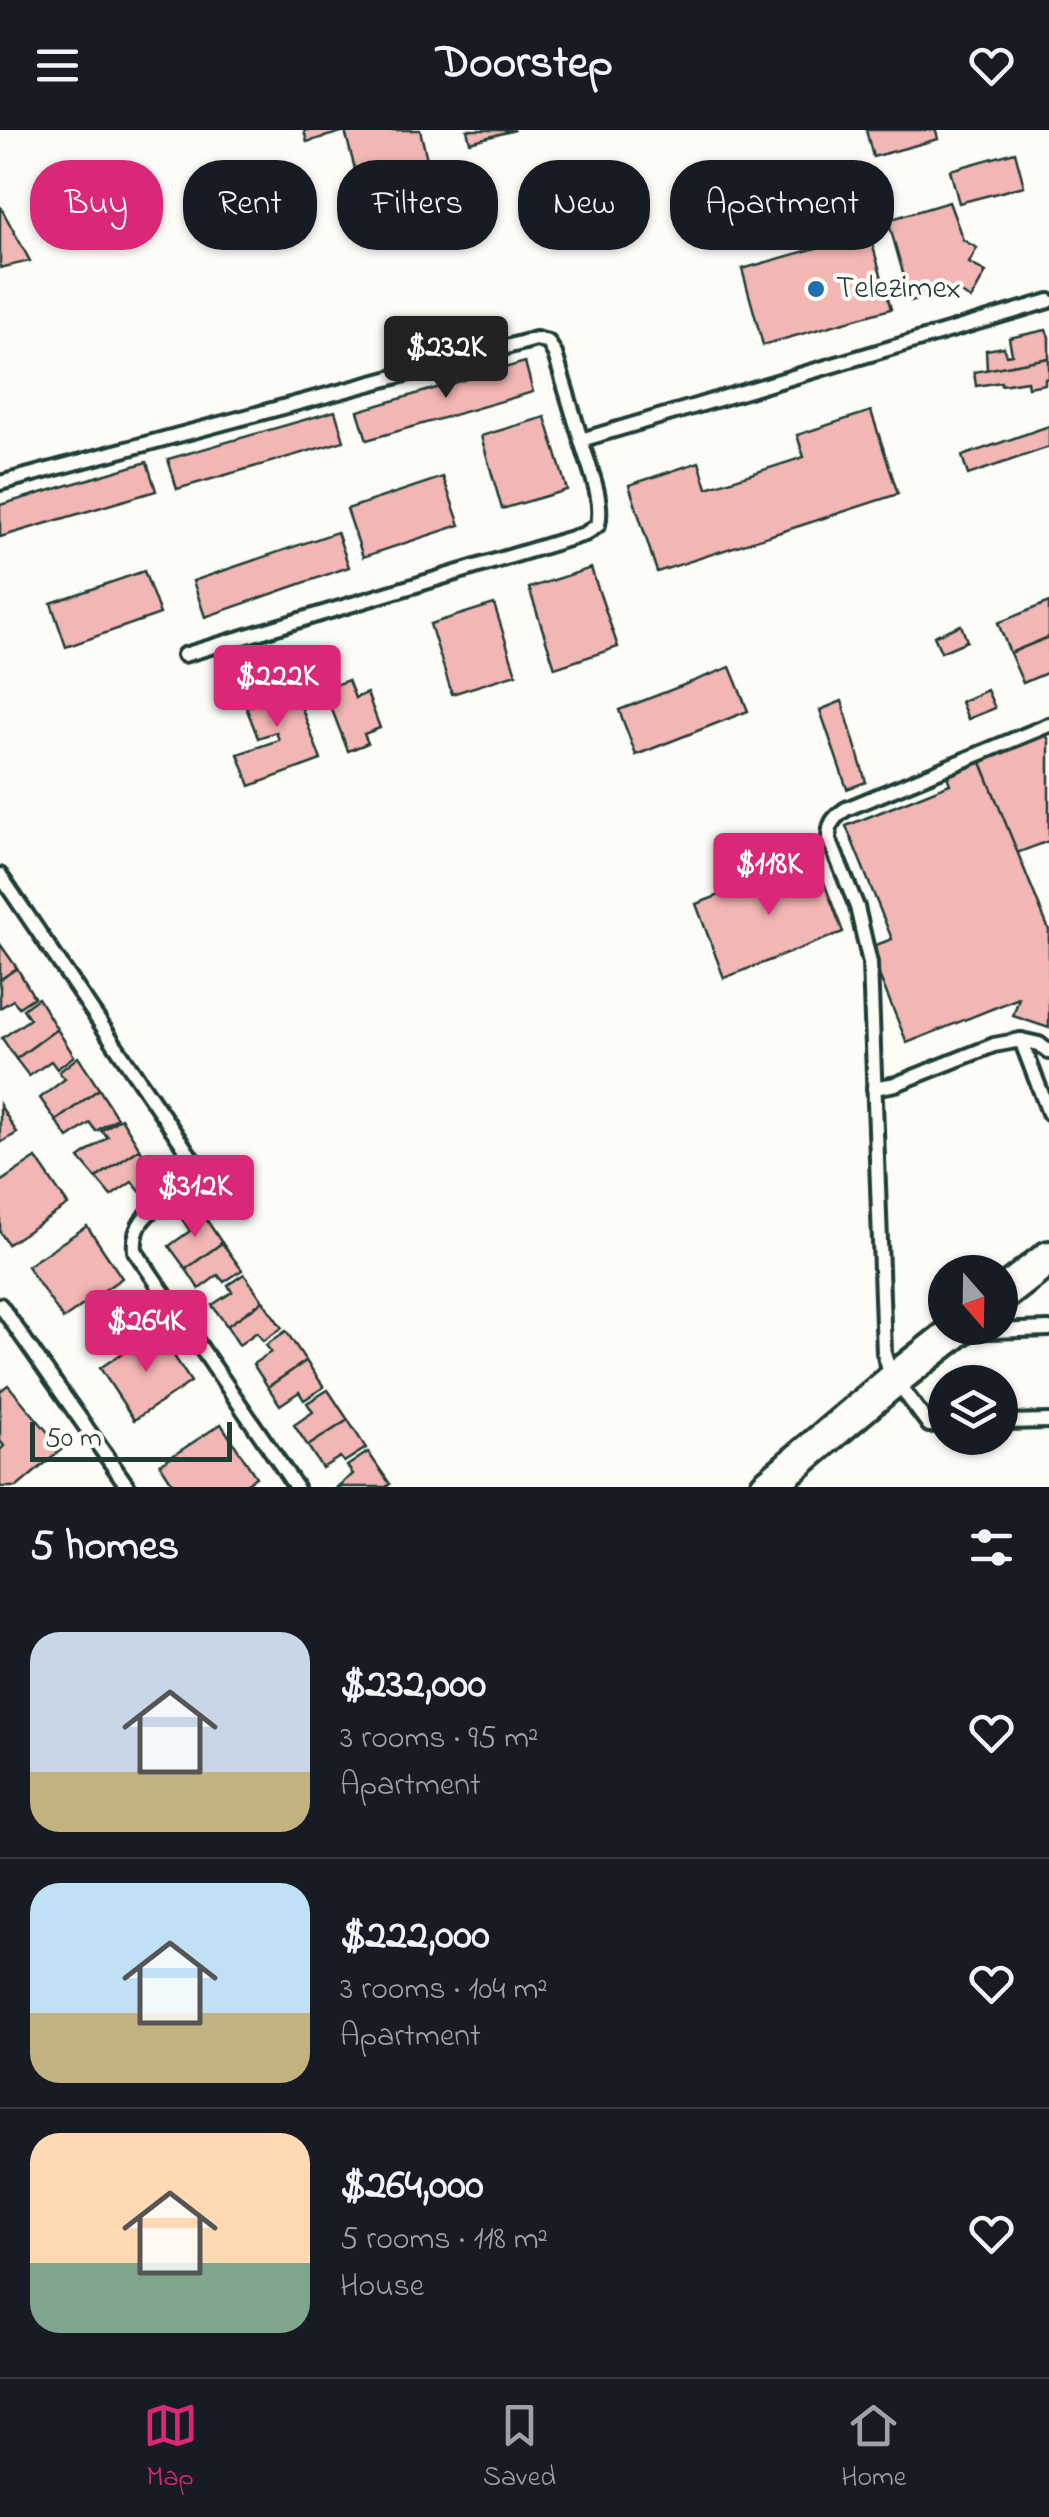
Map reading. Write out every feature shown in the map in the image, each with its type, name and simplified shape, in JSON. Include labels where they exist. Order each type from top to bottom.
[{"type":"main road","points":[[1018,1282],[1049,1258]]},
{"type":"main road","points":[[767,1487],[938,1345]]},
{"type":"lane","points":[[580,440],[1049,301]]},
{"type":"lane","points":[[0,484],[536,339],[548,342],[555,354],[599,502],[598,525],[585,534],[184,655]]},
{"type":"lane","points":[[928,1423],[885,1364],[870,963],[857,907],[829,828],[833,818],[846,809],[1049,725]]},
{"type":"lane","points":[[0,876],[191,1157],[195,1170],[187,1184],[139,1221],[135,1251],[296,1487]]},
{"type":"lane","points":[[874,1088],[896,1084],[994,1044],[1020,1040],[1039,1044],[1049,1052]]},
{"type":"lane","points":[[1020,1040],[1049,1113]]},
{"type":"lane","points":[[0,1304],[128,1487]]},
{"type":"lane","points":[[1018,1329],[1049,1329]]},
{"type":"lane","points":[[1018,1422],[1049,1421]]},
{"type":"building","points":[[304,130],[420,130],[427,159],[353,160],[345,131],[307,142]]},
{"type":"building","points":[[467,130],[515,130],[470,142]]},
{"type":"building","points":[[866,130],[936,130],[938,139],[873,157]]},
{"type":"building","points":[[1015,152],[1024,186],[959,203],[950,170]]},
{"type":"building","points":[[949,202],[963,240],[977,248],[969,263],[986,272],[971,299],[954,289],[945,303],[931,295],[911,301],[894,241],[894,218]]},
{"type":"building","points":[[0,206],[30,261],[0,268]]},
{"type":"building","name":"Telezimex","points":[[809,250],[874,250],[891,309],[763,345],[742,269]]},
{"type":"building","points":[[1046,330],[1049,358],[987,370],[986,350],[1004,347],[1006,355],[1012,354],[1009,338]]},
{"type":"building","points":[[1049,358],[1049,378],[1045,384],[1028,387],[1027,381],[976,386],[974,372]]},
{"type":"building","points":[[525,362],[533,392],[367,440],[358,411]]},
{"type":"building","points":[[335,411],[344,441],[177,489],[168,459]]},
{"type":"building","points":[[871,411],[898,494],[657,572],[629,485],[699,462],[707,488],[804,457],[797,435]]},
{"type":"building","points":[[545,417],[567,490],[502,509],[481,436]]},
{"type":"building","points":[[1049,426],[1049,447],[968,475],[962,456]]},
{"type":"building","points":[[147,462],[156,491],[0,537],[0,505]]},
{"type":"building","points":[[443,477],[460,525],[363,557],[347,509]]},
{"type":"building","points":[[337,532],[349,567],[205,617],[193,581]]},
{"type":"building","points":[[591,568],[618,647],[555,668],[529,588]]},
{"type":"building","points":[[144,571],[160,614],[66,647],[51,603]]},
{"type":"building","points":[[1049,602],[1049,637],[1010,653],[998,623]]},
{"type":"building","points":[[494,604],[516,674],[452,694],[430,624]]},
{"type":"building","points":[[961,625],[967,641],[941,652],[934,636]]},
{"type":"building","points":[[1049,637],[1049,672],[1023,683],[1010,653]]},
{"type":"building","points":[[278,667],[286,690],[294,687],[321,760],[250,786],[238,754],[279,740],[276,732],[258,738],[246,707],[255,704],[246,678]]},
{"type":"building","points":[[730,667],[748,711],[636,755],[619,710]]},
{"type":"building","points":[[348,680],[355,698],[367,693],[380,728],[364,734],[368,743],[348,751],[324,689]]},
{"type":"building","points":[[987,690],[995,708],[968,719],[961,702]]},
{"type":"building","points":[[842,701],[866,782],[847,789],[820,710]]},
{"type":"building","points":[[1045,734],[1049,740],[1049,841],[1017,853],[980,760]]},
{"type":"building","points":[[980,760],[1049,930],[1049,1028],[1013,1016],[1019,998],[907,1043],[868,948],[892,939],[846,826],[950,784],[946,773]]},
{"type":"building","points":[[815,859],[843,932],[724,978],[696,904]]},
{"type":"building","points":[[0,944],[17,968],[0,980]]},
{"type":"building","points":[[17,968],[34,997],[19,1007],[13,1000],[0,1008],[0,980]]},
{"type":"building","points":[[38,998],[57,1029],[16,1059],[2,1038],[30,1019],[23,1009]]},
{"type":"building","points":[[57,1029],[74,1056],[57,1069],[51,1061],[29,1076],[16,1059]]},
{"type":"building","points":[[78,1057],[99,1089],[56,1121],[40,1098],[65,1079],[59,1072]]},
{"type":"building","points":[[99,1089],[117,1118],[96,1131],[90,1123],[68,1138],[56,1121]]},
{"type":"building","points":[[0,1105],[17,1133],[0,1143]]},
{"type":"building","points":[[121,1118],[140,1149],[96,1178],[79,1158],[108,1137],[101,1131]]},
{"type":"building","points":[[140,1149],[164,1180],[144,1196],[132,1182],[111,1196],[96,1178]]},
{"type":"building","points":[[36,1158],[68,1205],[8,1244],[0,1232],[0,1182]]},
{"type":"building","points":[[198,1207],[222,1243],[186,1269],[169,1246],[190,1231],[182,1219]]},
{"type":"building","points":[[87,1226],[122,1278],[63,1319],[27,1266]]},
{"type":"building","points":[[222,1243],[242,1270],[224,1282],[218,1275],[199,1289],[186,1269]]},
{"type":"building","points":[[244,1274],[263,1301],[227,1326],[212,1305],[232,1292],[228,1285]]},
{"type":"building","points":[[263,1301],[282,1328],[263,1341],[257,1332],[239,1345],[227,1326]]},
{"type":"building","points":[[157,1330],[191,1382],[134,1420],[100,1368]]},
{"type":"building","points":[[286,1331],[306,1361],[268,1387],[253,1364],[271,1352],[266,1345]]},
{"type":"building","points":[[306,1361],[324,1387],[304,1400],[299,1392],[280,1405],[268,1387]]},
{"type":"building","points":[[8,1385],[62,1449],[17,1487],[0,1487],[0,1450],[4,1446],[0,1441],[0,1391]]},
{"type":"building","points":[[328,1390],[348,1420],[308,1446],[294,1425],[313,1412],[307,1403]]},
{"type":"building","points":[[348,1420],[366,1448],[344,1462],[340,1457],[322,1468],[308,1446]]},
{"type":"building","points":[[221,1424],[256,1477],[241,1487],[175,1487],[160,1464]]},
{"type":"building","points":[[368,1452],[390,1484],[337,1487],[353,1474],[347,1466]]},
{"type":"place","name":"Telezimex","points":[[816,289]]}]
